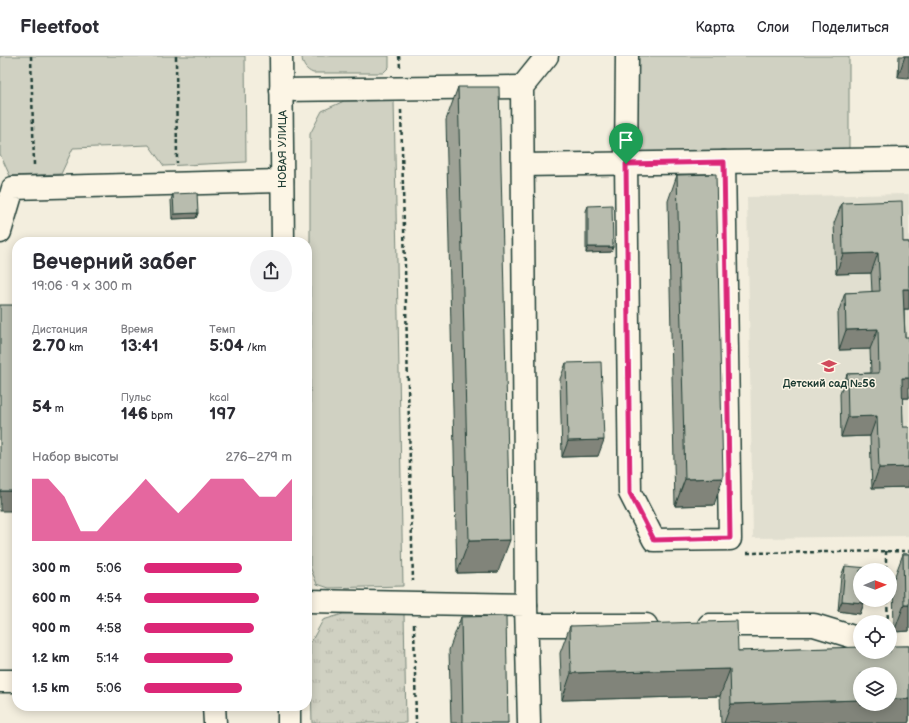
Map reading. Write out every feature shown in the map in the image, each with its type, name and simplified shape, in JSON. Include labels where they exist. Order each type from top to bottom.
[{"type":"main road","name":"НОВАЯ УЛИЦА","points":[[281,56],[283,237]]},
{"type":"main road","points":[[529,723],[522,87],[547,56]]},
{"type":"main road","points":[[627,56],[626,164],[630,493],[654,540],[730,538],[724,162]]},
{"type":"main road","points":[[281,90],[522,87]]},
{"type":"main road","points":[[523,165],[909,159]]},
{"type":"main road","points":[[0,232],[13,188],[282,181]]},
{"type":"main road","points":[[312,601],[413,603],[527,615],[663,625]]},
{"type":"main road","points":[[687,625],[814,625],[853,637]]},
{"type":"main road","points":[[0,681],[12,681]]},
{"type":"main road","points":[[214,711],[215,723]]},
{"type":"main road","points":[[289,711],[289,723]]},
{"type":"path","points":[[31,56],[34,188]]},
{"type":"path","points":[[176,56],[178,183]]},
{"type":"path","points":[[399,56],[416,723]]},
{"type":"path","points":[[730,538],[747,554],[909,551]]},
{"type":"path","points":[[886,551],[886,563]]},
{"type":"shaded area","name":"Детский сад №56","points":[[909,194],[909,536],[753,538],[747,197]]},
{"type":"green space","points":[[0,56],[245,56],[246,162],[164,166],[149,145],[73,148],[61,174],[10,176],[0,154]]},
{"type":"green space","points":[[302,56],[389,56],[389,67],[383,73],[313,73],[305,67]]},
{"type":"green space","points":[[635,56],[849,56],[849,153],[635,154]]},
{"type":"green space","points":[[394,100],[403,586],[329,588],[317,584],[312,572],[312,237],[310,237],[310,134],[322,111],[344,101]]},
{"type":"green space","points":[[404,613],[406,723],[312,723],[312,640],[323,620],[343,614]]},
{"type":"building","points":[[458,87],[499,87],[510,540],[469,541]]},
{"type":"building","points":[[716,174],[723,478],[685,479],[677,175]]},
{"type":"building","points":[[197,193],[198,213],[174,214],[173,194]]},
{"type":"building","points":[[902,201],[903,242],[909,242],[909,289],[903,289],[905,337],[909,337],[909,378],[902,378],[903,427],[909,427],[909,467],[879,468],[877,416],[848,417],[847,374],[879,373],[878,329],[846,330],[845,293],[880,291],[878,253],[843,254],[842,203]]},
{"type":"building","points":[[612,205],[613,247],[588,247],[588,206]]},
{"type":"building","points":[[0,305],[12,305],[12,491],[0,491]]},
{"type":"building","points":[[601,362],[604,440],[568,441],[566,363]]},
{"type":"building","points":[[903,554],[909,554],[909,605],[904,605]]},
{"type":"building","points":[[845,566],[853,567],[853,602],[842,601]]},
{"type":"building","points":[[506,616],[508,723],[463,723],[461,617]]},
{"type":"building","points":[[737,621],[738,651],[853,647],[853,659],[897,659],[897,646],[909,646],[909,699],[897,699],[897,667],[853,667],[853,700],[731,704],[730,669],[571,673],[570,626]]},
{"type":"place","name":"Детский сад №56","points":[[829,366]]},
{"type":"route","points":[[724,162],[730,538],[654,540],[630,493],[626,164],[724,162]]}]
